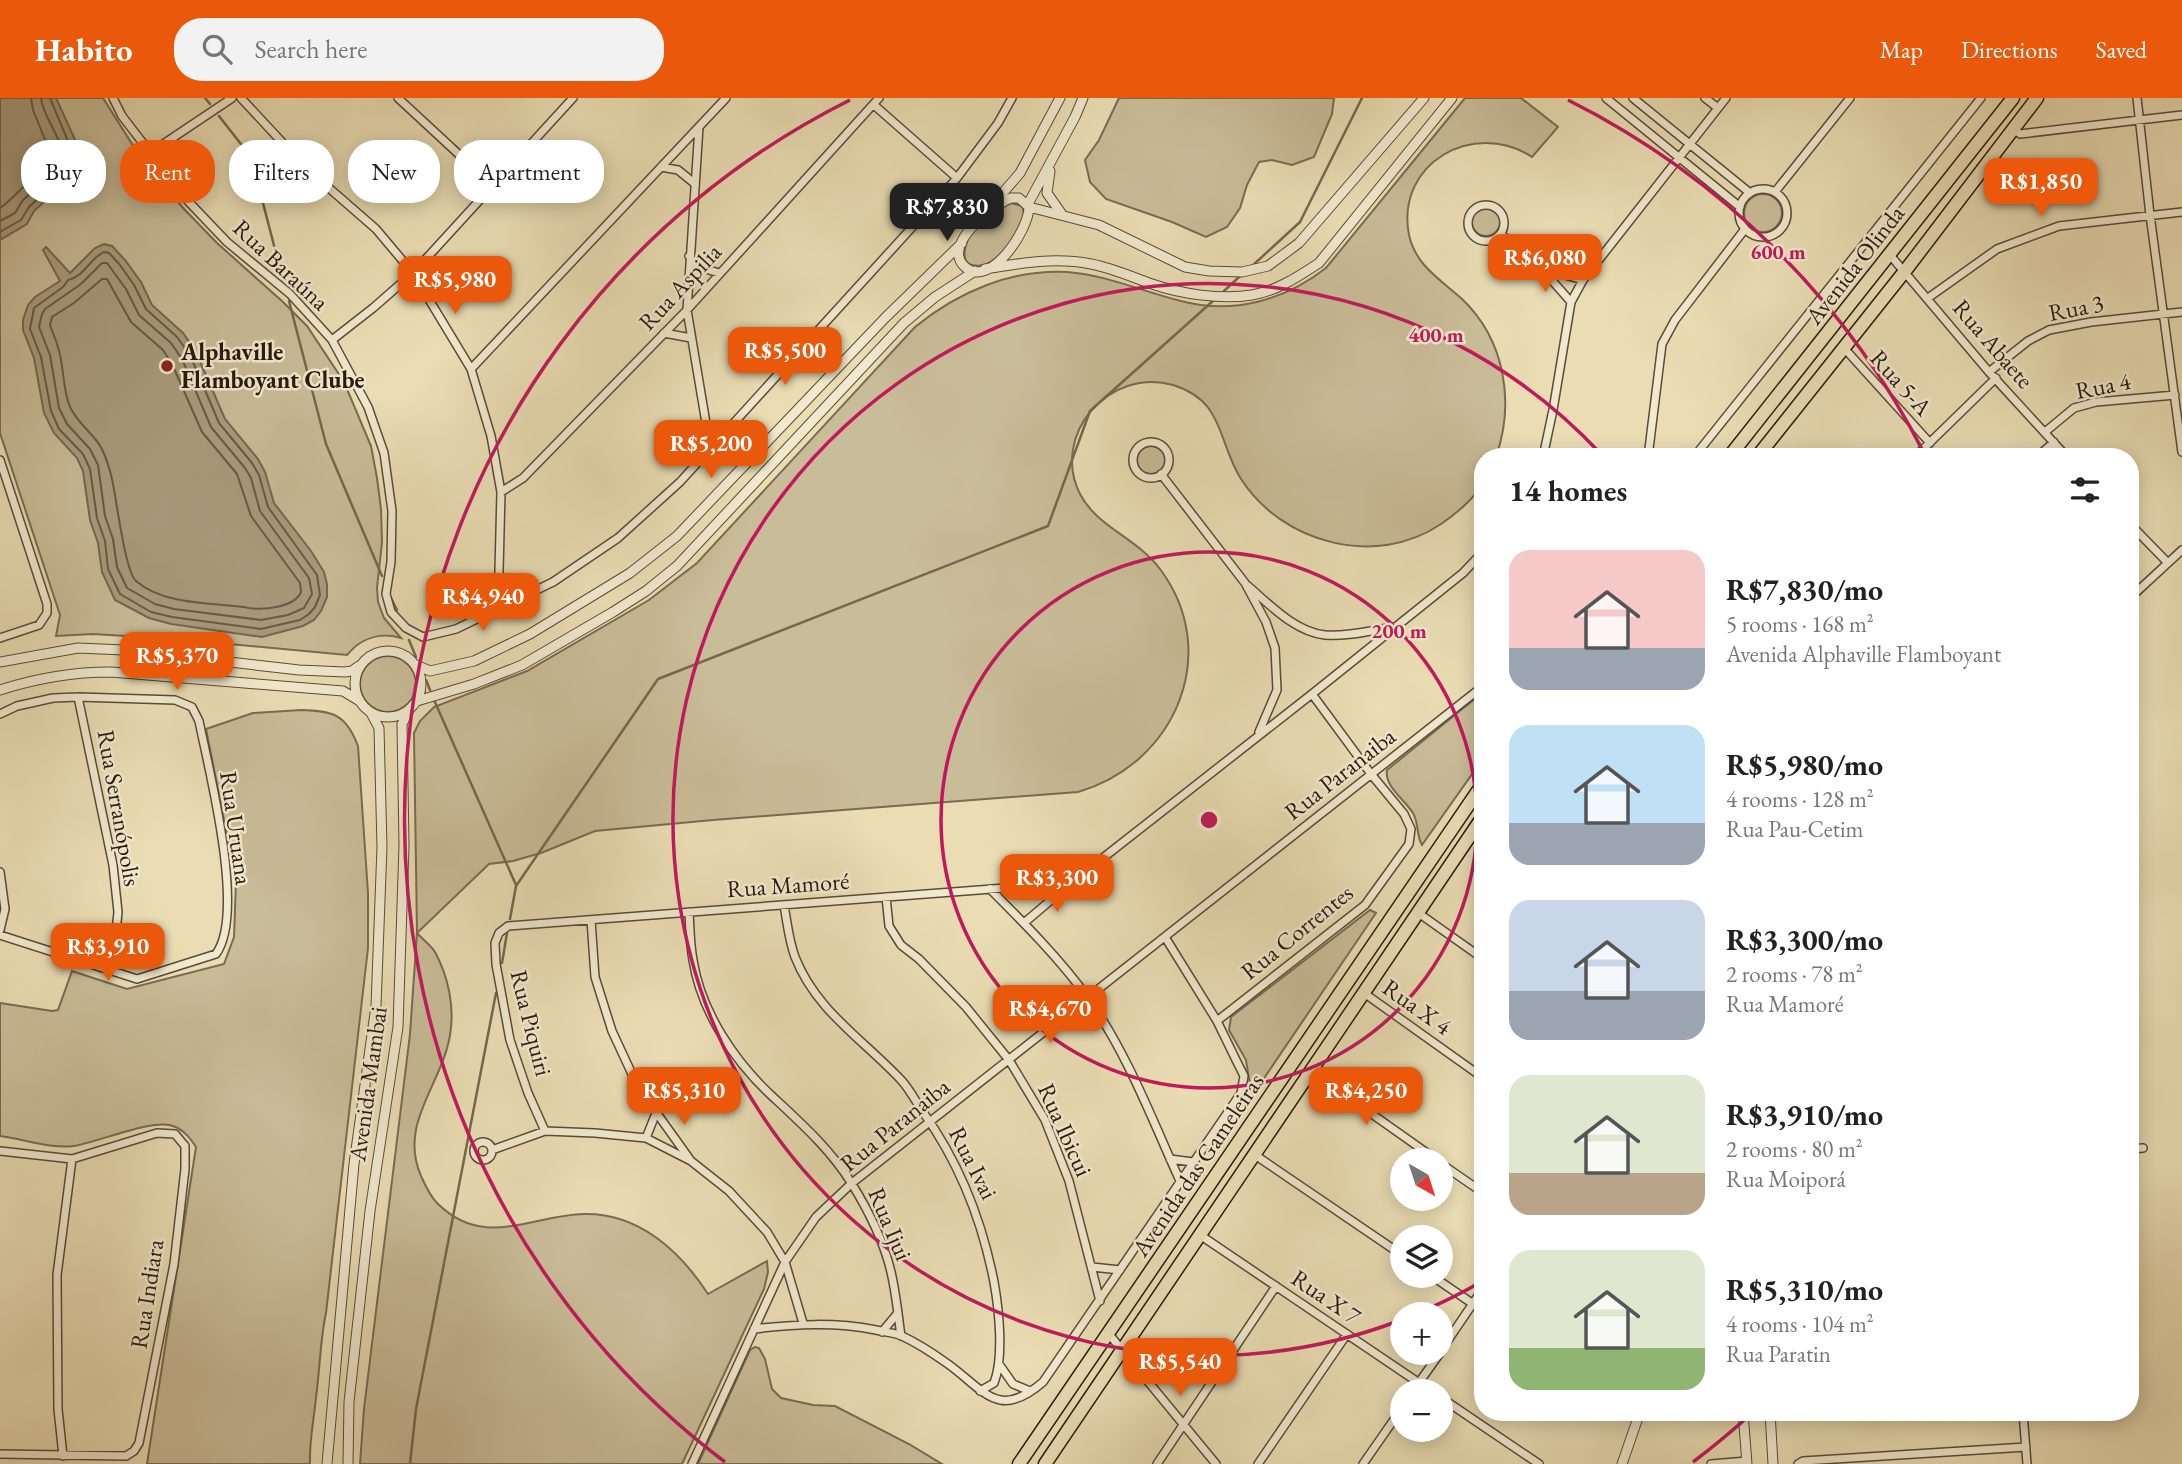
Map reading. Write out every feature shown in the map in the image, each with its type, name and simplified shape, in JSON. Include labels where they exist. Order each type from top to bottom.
[{"type":"main road","name":"Avenida Olinda","points":[[1737,448],[2013,98]]},
{"type":"main road","name":"Avenida Olinda","points":[[1764,448],[1905,271],[2037,98]]},
{"type":"main road","name":"Avenida das Gameleiras","points":[[1019,1464],[1474,797]]},
{"type":"main road","name":"Avenida das Gameleiras","points":[[1045,1464],[1417,912],[1474,840]]},
{"type":"main road","points":[[1361,962],[1355,982],[1356,987],[1364,993]]},
{"type":"street","name":"Rua Baraúna","points":[[113,98],[122,116],[140,140]]},
{"type":"street","points":[[169,140],[232,98]]},
{"type":"street","points":[[241,98],[306,167],[376,229],[413,273],[471,369],[491,436],[501,492],[498,610],[553,582],[618,538],[680,482],[957,178],[998,123],[1012,98]]},
{"type":"street","points":[[398,98],[454,150]]},
{"type":"street","points":[[471,369],[726,98]]},
{"type":"street","points":[[416,665],[430,671],[474,662],[530,634],[630,573],[677,536],[885,318],[962,243],[971,226],[1020,173],[1060,98]]},
{"type":"street","points":[[985,269],[1007,254],[1018,242],[1029,217],[1029,205],[1083,98]]},
{"type":"street","points":[[985,212],[1010,198],[1019,198],[1029,205],[1100,225],[1185,267],[1242,272],[1268,266],[1299,243],[1424,98]]},
{"type":"street","points":[[417,701],[474,684],[522,665],[646,591],[677,566],[904,323],[975,271],[1040,260],[1065,260],[1094,264],[1154,284],[1205,295],[1252,295],[1271,289],[1291,281],[1319,263],[1452,98]]},
{"type":"street","points":[[1606,98],[1740,207]]},
{"type":"street","points":[[1633,98],[1750,193]]},
{"type":"street","points":[[1705,98],[1718,108]]},
{"type":"street","points":[[1545,448],[1571,302],[1583,280],[1726,98]]},
{"type":"street","points":[[1775,192],[1850,98]]},
{"type":"street","points":[[1701,448],[1981,98]]},
{"type":"street","points":[[2137,98],[2162,314],[2179,407],[2182,452]]},
{"type":"street","points":[[534,140],[569,100]]},
{"type":"street","points":[[876,102],[957,178]]},
{"type":"street","name":"Rua Aspilia","points":[[501,492],[523,478],[687,310],[876,102]]},
{"type":"street","points":[[2012,129],[2020,134],[2182,115]]},
{"type":"street","points":[[699,127],[687,310],[707,429],[717,441]]},
{"type":"street","points":[[1051,163],[1047,193],[1061,214]]},
{"type":"street","points":[[661,167],[678,170],[694,183]]},
{"type":"street","points":[[1762,189],[1775,192],[1785,205],[1786,221],[1775,233],[1759,237],[1745,229],[1741,222],[1740,207],[1750,193],[1762,189]]},
{"type":"street","name":"Rua Baraúna","points":[[190,203],[224,239],[290,294],[332,340],[368,407],[384,453],[392,511],[391,562],[386,594],[391,612],[406,628],[423,636],[456,629],[498,610]]},
{"type":"street","points":[[332,340],[373,309],[413,273],[477,203]]},
{"type":"street","points":[[1483,204],[1499,209],[1504,218],[1501,234],[1486,241],[1476,238],[1469,229],[1470,214],[1483,204]]},
{"type":"street","points":[[1928,298],[1997,249],[2059,226],[2182,212]]},
{"type":"street","points":[[1649,448],[1662,344],[1675,320],[1745,229]]},
{"type":"street","points":[[1501,234],[1541,268],[1571,302]]},
{"type":"street","points":[[962,243],[960,260],[965,267],[975,271]]},
{"type":"street","name":"Rua Abaete","points":[[1890,255],[1989,372],[2059,448]]},
{"type":"street","points":[[689,256],[704,270],[719,273]]},
{"type":"street","points":[[1541,268],[1583,280]]},
{"type":"street","name":"Rua 3","points":[[1989,372],[2028,341],[2049,330],[2091,322],[2182,312]]},
{"type":"street","points":[[664,333],[691,338]]},
{"type":"street","name":"Rua 5-A","points":[[1844,348],[1930,443]]},
{"type":"street","points":[[1925,448],[1996,378]]},
{"type":"street","name":"Rua 4","points":[[2045,432],[2074,408],[2096,402],[2175,395]]},
{"type":"street","points":[[2047,448],[2054,442]]},
{"type":"street","points":[[1152,443],[1163,447],[1167,452],[1168,464],[1161,474],[1151,478],[1136,471],[1134,455],[1140,446],[1152,443]]},
{"type":"street","points":[[0,460],[47,604],[47,613],[39,625],[0,638]]},
{"type":"street","points":[[1161,474],[1245,583],[1266,622],[1275,648],[1277,690],[1257,735]]},
{"type":"street","points":[[2139,533],[2168,563]]},
{"type":"street","points":[[2139,590],[2182,550]]},
{"type":"street","points":[[1024,923],[1257,735],[1312,694],[1474,560]]},
{"type":"street","points":[[1245,583],[1279,612],[1300,626],[1323,635],[1396,626]]},
{"type":"street","points":[[1266,622],[1279,612]]},
{"type":"street","points":[[0,662],[78,648],[124,650],[299,670],[345,672],[352,671],[367,657],[388,650],[408,656],[421,676],[421,690],[410,710],[388,718],[371,713],[358,700],[343,691],[111,672],[75,672],[29,680],[0,690]]},
{"type":"street","points":[[358,700],[354,688],[359,666]]},
{"type":"street","name":"Rua Paranaiba","points":[[692,1464],[785,1262],[816,1217],[852,1183],[1474,693]]},
{"type":"street","name":"Rua Correntes","points":[[1217,1021],[1365,905],[1409,844],[1411,829],[1404,814],[1312,694]]},
{"type":"street","points":[[0,715],[17,706],[52,698],[78,697]]},
{"type":"street","name":"Rua Uruana","points":[[78,697],[175,700],[192,707],[199,720],[224,847],[228,887],[224,943],[216,954],[137,979],[112,969]]},
{"type":"street","name":"Rua Serranópolis","points":[[78,697],[113,865],[118,912],[112,969]]},
{"type":"street","name":"Avenida Mambai","points":[[348,1464],[349,1402],[368,1224],[398,1027],[404,846],[402,724],[410,710]]},
{"type":"street","name":"Avenida Mambai","points":[[327,1464],[354,1164],[376,1006],[382,847],[379,728],[371,713]]},
{"type":"street","points":[[0,872],[5,909],[0,933],[112,969]]},
{"type":"street","name":"Rua Mamoré","points":[[508,926],[1071,883]]},
{"type":"street","points":[[990,889],[1024,923],[1087,998],[1125,1060],[1180,1181]]},
{"type":"street","name":"Rua Ibicui","points":[[886,897],[889,926],[901,945],[919,959],[966,1007],[1009,1060],[1045,1121],[1069,1181],[1100,1301]]},
{"type":"street","name":"Rua Ivai","points":[[784,905],[794,956],[812,990],[833,1017],[903,1082],[954,1161],[978,1215],[989,1256],[998,1303],[999,1363]]},
{"type":"street","name":"Rua Ijui","points":[[689,912],[693,962],[719,1031],[741,1064],[771,1096],[802,1122],[852,1183],[873,1225],[891,1271],[901,1336]]},
{"type":"street","points":[[1417,912],[1474,952]]},
{"type":"street","points":[[591,920],[595,977],[612,1031],[638,1087],[691,1161]]},
{"type":"street","name":"Rua Piquiri","points":[[508,926],[499,933],[495,943],[510,1040],[528,1093],[545,1131]]},
{"type":"street","points":[[754,1329],[803,1323],[850,1325],[901,1336],[948,1364],[979,1391],[993,1398],[1005,1400],[1021,1397],[1043,1381],[1241,1093],[1244,1076],[1217,1021],[1164,937]]},
{"type":"street","name":"Rua X 4","points":[[1364,993],[1474,1071]]},
{"type":"street","points":[[1311,1071],[1420,1148]]},
{"type":"street","points":[[646,1138],[656,1113]]},
{"type":"street","points":[[492,1150],[545,1131],[595,1133],[646,1138],[691,1161],[729,1191],[767,1232],[785,1262],[803,1323]]},
{"type":"street","name":"Rua Indiara","points":[[62,1456],[126,1456],[134,1451],[139,1443],[174,1264],[185,1146],[175,1134],[157,1133],[72,1159]]},
{"type":"street","points":[[2139,1148],[2143,1148]]},
{"type":"street","points":[[0,1151],[72,1159],[57,1275],[58,1409],[62,1456],[0,1454]]},
{"type":"street","points":[[1255,1154],[1390,1247]]},
{"type":"street","points":[[1170,1159],[1193,1162]]},
{"type":"street","points":[[1453,1172],[1474,1186]]},
{"type":"street","name":"Rua X 7","points":[[1200,1235],[1413,1379]]},
{"type":"street","points":[[1092,1267],[1120,1270]]},
{"type":"street","points":[[1157,1464],[1276,1286]]},
{"type":"street","points":[[1450,1288],[1473,1304],[1453,1333]]},
{"type":"street","points":[[882,1332],[897,1313]]},
{"type":"street","points":[[1108,1333],[1216,1464]]},
{"type":"street","points":[[1258,1464],[1347,1334]]},
{"type":"street","points":[[999,1363],[1013,1384],[1032,1391]]},
{"type":"street","points":[[979,1391],[994,1383],[999,1363]]},
{"type":"street","points":[[1453,1407],[1474,1421]]},
{"type":"street","points":[[1474,1421],[1539,1464]]},
{"type":"street","points":[[1622,1464],[1637,1421]]},
{"type":"street","points":[[1712,1464],[1747,1463],[1744,1421]]},
{"type":"street","points":[[1771,1421],[1773,1464]]},
{"type":"street","points":[[2024,1421],[2028,1464]]},
{"type":"street","points":[[1366,1463],[1390,1426]]},
{"type":"street","points":[[1798,1464],[1803,1461],[2026,1447]]},
{"type":"shaded area","name":"Alphaville Flamboyant Clube","points":[[0,98],[103,98],[130,140],[120,140],[120,203],[179,203],[217,243],[307,326],[344,382],[371,446],[377,478],[382,542],[378,602],[384,618],[401,638],[371,638],[358,644],[347,655],[175,639],[93,634],[56,636],[60,615],[0,433]]},
{"type":"shaded area","points":[[1119,98],[1334,98],[1332,114],[1314,157],[1292,165],[1272,160],[1259,162],[1247,185],[1240,208],[1227,227],[1206,237],[1106,199],[1090,182],[1085,160],[1099,140]]},
{"type":"shaded area","points":[[1465,98],[1521,98],[1558,127],[1532,157],[1509,146],[1486,143],[1464,146],[1444,155],[1426,169],[1414,187],[1408,209],[1412,246],[1423,264],[1477,315],[1497,353],[1505,394],[1505,415],[1499,448],[1474,448],[1474,495],[1441,524],[1415,537],[1388,545],[1360,546],[1332,542],[1281,520],[1259,501],[1233,465],[1211,412],[1190,392],[1173,385],[1150,382],[1128,386],[1108,396],[1092,410],[1080,428],[1073,449],[1073,471],[1080,494],[1096,515],[1151,558],[1160,569],[1179,602],[1187,635],[1187,669],[1179,702],[1163,731],[1141,757],[1112,778],[1078,792],[595,831],[541,853],[489,864],[417,933],[414,733],[420,721],[434,707],[527,671],[649,600],[697,563],[915,327],[932,314],[986,285],[1026,274],[1046,272],[1096,277],[1200,305],[1258,302],[1293,289],[1326,268]]},
{"type":"shaded area","points":[[1763,194],[1776,200],[1782,213],[1776,226],[1763,232],[1750,226],[1744,213],[1750,200]]},
{"type":"shaded area","points":[[1011,203],[1022,206],[1024,214],[1015,236],[992,261],[979,266],[968,263],[965,249],[973,232],[987,217]]},
{"type":"shaded area","points":[[1486,208],[1496,212],[1500,222],[1496,232],[1486,236],[1476,232],[1472,222],[1476,212]]},
{"type":"shaded area","points":[[1151,446],[1161,450],[1165,460],[1161,470],[1151,474],[1141,470],[1137,460],[1141,450]]},
{"type":"shaded area","points":[[383,656],[393,656],[408,664],[414,673],[414,695],[408,704],[393,712],[383,712],[365,700],[360,689],[360,679],[372,661]]},
{"type":"shaded area","points":[[1474,699],[1474,771],[1422,845],[1415,817],[1389,782],[1387,770]]},
{"type":"shaded area","points":[[301,710],[337,716],[349,727],[358,746],[368,893],[368,948],[321,1344],[310,1464],[147,1464],[196,1147],[180,1130],[165,1124],[65,1147],[0,1136],[0,1003],[58,1010],[72,971],[127,989],[224,964],[234,937],[236,881],[206,729],[253,713]]},
{"type":"shaded area","points":[[1370,910],[1376,913],[1254,1093],[1246,1060],[1229,1030],[1231,1017]]},
{"type":"shaded area","points":[[417,933],[433,949],[440,961],[451,1003],[450,1035],[446,1053],[424,1104],[415,1139],[415,1157],[421,1176],[437,1203],[455,1217],[472,1225],[490,1227],[584,1214],[623,1220],[656,1238],[671,1250],[685,1263],[708,1294],[767,1261],[768,1272],[764,1289],[682,1464],[360,1464],[364,1409],[410,1034]]},
{"type":"shaded area","points":[[759,1348],[765,1359],[772,1389],[781,1398],[813,1405],[835,1406],[942,1464],[698,1464],[750,1350]]},
{"type":"water","points":[[0,98],[56,98],[75,140],[21,140],[21,203],[43,203],[34,211],[27,224],[0,240]]},
{"type":"water","points":[[104,244],[112,246],[125,260],[141,282],[152,305],[183,333],[196,352],[225,419],[258,459],[265,472],[274,503],[324,572],[327,597],[314,620],[303,626],[262,637],[171,624],[149,618],[115,600],[102,572],[98,543],[90,520],[83,471],[77,458],[54,433],[44,413],[34,358],[23,330],[28,305],[35,297],[60,281],[43,250],[46,247],[70,273],[95,248]]},
{"type":"waterway","points":[[205,98],[210,104]]},
{"type":"waterway","points":[[1252,266],[1300,222],[1362,98]]},
{"type":"waterway","points":[[219,116],[251,157],[283,280]]},
{"type":"waterway","points":[[1224,291],[1240,276]]},
{"type":"waterway","points":[[510,919],[516,886],[658,679],[1048,526],[1090,411],[1214,300]]},
{"type":"waterway","points":[[289,301],[326,444],[382,576]]},
{"type":"waterway","points":[[391,598],[397,610]]},
{"type":"waterway","points":[[409,640],[416,657]]},
{"type":"waterway","points":[[426,680],[430,690]]},
{"type":"waterway","points":[[434,700],[516,885]]},
{"type":"waterway","points":[[502,963],[507,933]]},
{"type":"waterway","points":[[410,1464],[416,1409],[496,993]]},
{"type":"place","name":"Alphaville Flamboyant Clube","points":[[167,366]]}]
